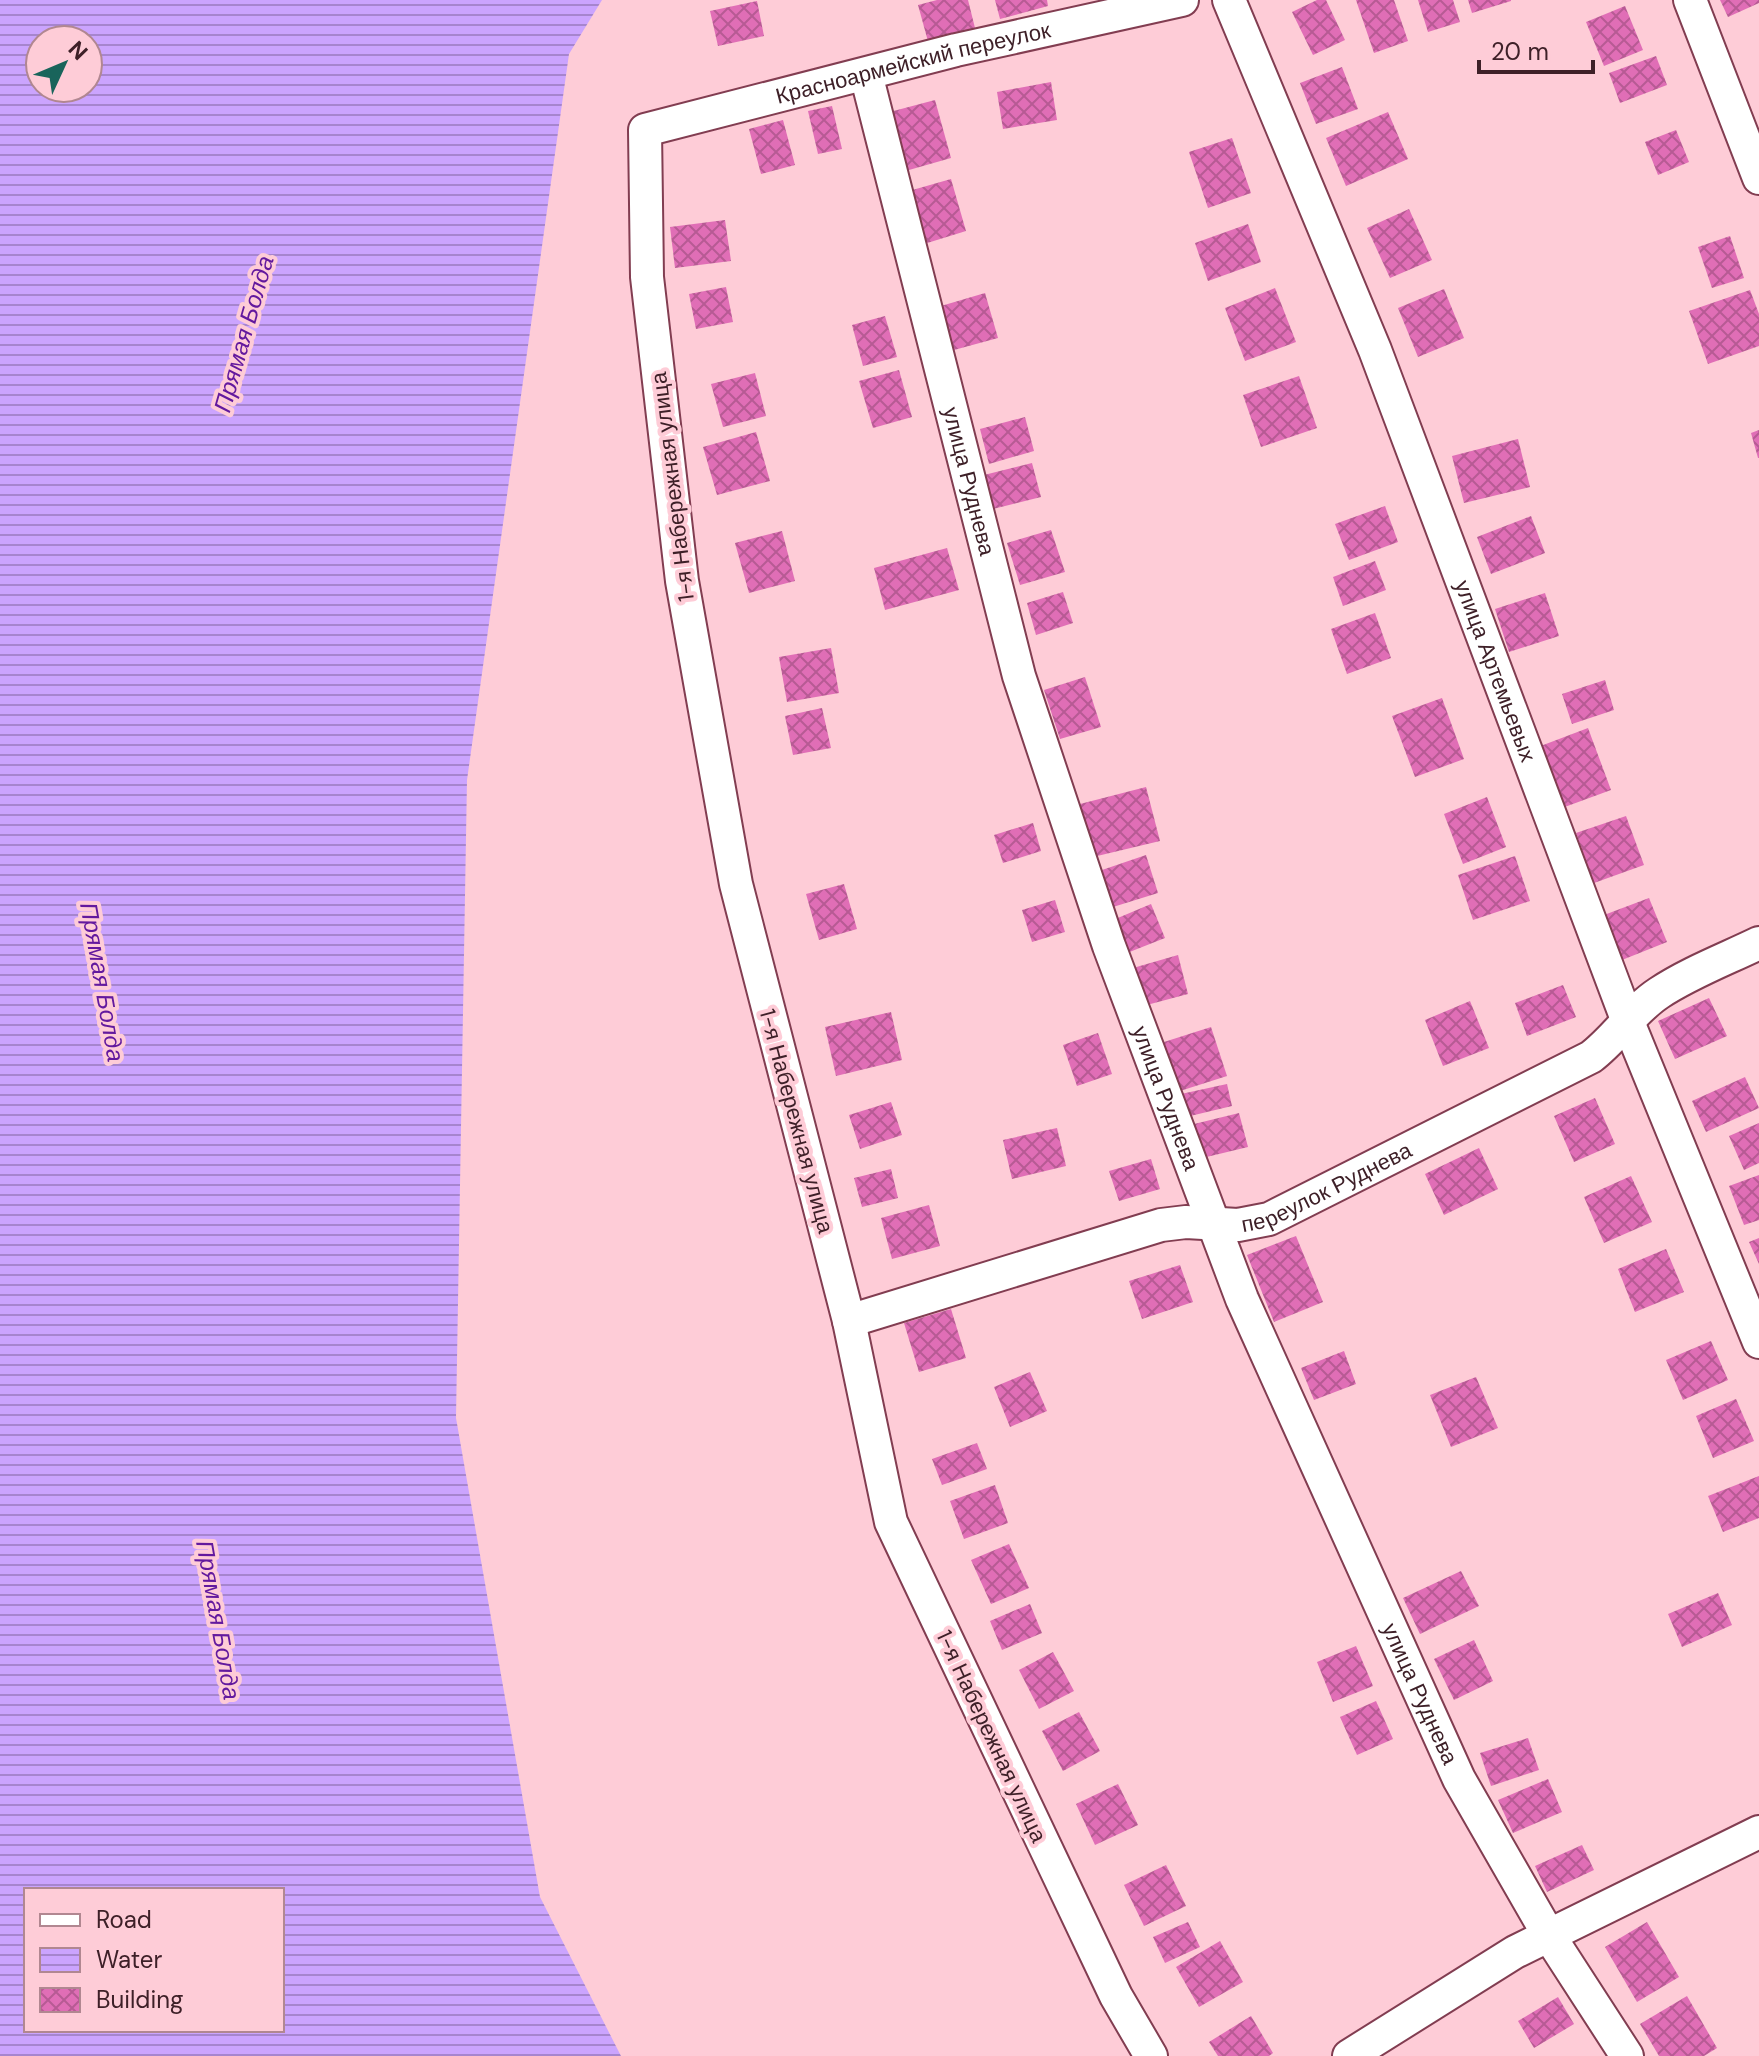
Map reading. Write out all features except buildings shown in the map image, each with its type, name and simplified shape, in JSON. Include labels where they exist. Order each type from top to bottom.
[{"type":"street","name":"Красноармейский переулок","points":[[645,130],[956,50],[1182,0]]},
{"type":"street","name":"улица Артемьевых","points":[[1229,0],[1375,350],[1628,1022],[1759,1342]]},
{"type":"street","points":[[1690,0],[1759,178]]},
{"type":"street","name":"улица Руднева","points":[[866,74],[1019,676],[1109,946],[1242,1299],[1459,1779],[1548,1934],[1627,2056]]},
{"type":"street","name":"1-я Набережная улица","points":[[645,130],[647,277],[684,597],[736,884],[849,1321],[891,1522],[1109,1982],[1151,2056]]},
{"type":"street","name":"переулок Руднева","points":[[849,1321],[1161,1225],[1186,1222],[1238,1225],[1269,1219],[1591,1057],[1660,992],[1759,943]]},
{"type":"street","points":[[1349,2056],[1515,1952],[1759,1832]]},
{"type":"water","name":"Прямая Болда","points":[[0,0],[602,0],[569,54],[467,780],[456,1418],[540,1897],[621,2056],[0,2056]]}]
